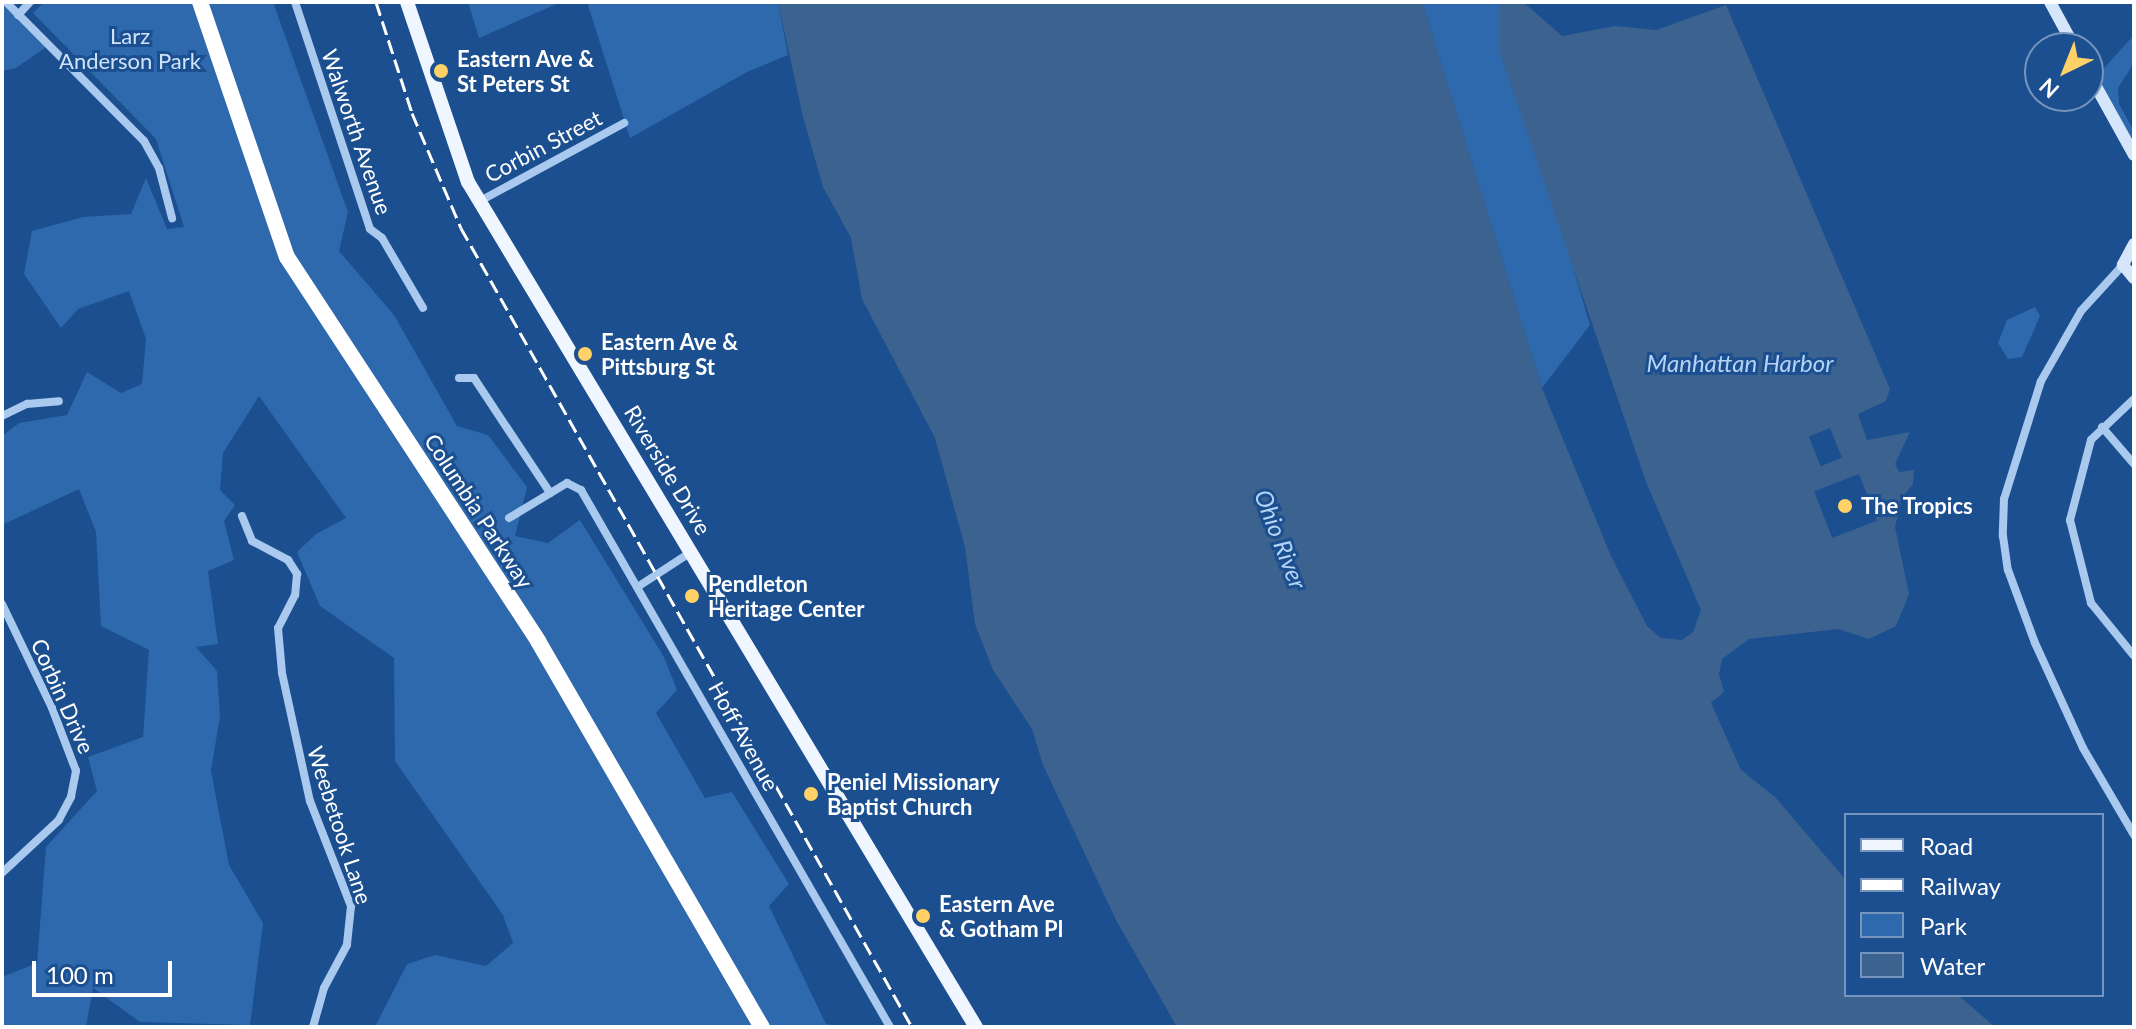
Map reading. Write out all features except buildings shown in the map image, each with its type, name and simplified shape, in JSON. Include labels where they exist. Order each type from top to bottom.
[{"type":"highway","name":"Columbia Parkway","points":[[200,2],[276,233],[303,286],[538,641],[762,1027]]},
{"type":"main road","name":"Riverside Drive","points":[[407,2],[453,149],[480,201],[976,1027]]},
{"type":"street","points":[[6,2],[144,141],[159,168],[172,218]]},
{"type":"street","points":[[18,15],[30,2]]},
{"type":"street","name":"Walworth Avenue","points":[[295,2],[370,229],[382,238],[423,308]]},
{"type":"street","points":[[2050,2],[2066,32]]},
{"type":"street","points":[[2104,101],[2134,155]]},
{"type":"street","name":"Corbin Street","points":[[480,201],[624,123]]},
{"type":"street","points":[[2134,244],[2123,265],[2081,311],[2041,381],[2004,499],[2003,536],[2008,570],[2035,643],[2083,748],[2134,835]]},
{"type":"street","points":[[2123,265],[2134,278]]},
{"type":"street","points":[[459,378],[474,378],[552,492],[509,518]]},
{"type":"street","points":[[2134,399],[2091,440],[2072,511],[2073,543],[2091,603],[2134,656]]},
{"type":"street","points":[[2,416],[27,404],[59,401]]},
{"type":"street","points":[[2102,427],[2134,464]]},
{"type":"street","name":"Hoff Avenue","points":[[552,492],[567,483],[578,486],[639,586],[890,1027]]},
{"type":"street","name":"Weebetook Lane","points":[[242,516],[252,541],[288,560],[297,574],[295,595],[278,628],[282,673],[310,801],[351,906],[347,945],[324,988],[313,1027]]},
{"type":"street","points":[[639,586],[691,552]]},
{"type":"street","name":"Corbin Drive","points":[[2,604],[52,708],[76,771],[71,797],[59,820],[2,873]]},
{"type":"green space","points":[[2,2],[49,45],[16,68],[2,71]]},
{"type":"green space","name":"Larz Anderson Park","points":[[44,2],[273,2],[348,212],[339,251],[394,315],[457,426],[488,435],[527,487],[515,536],[548,543],[580,520],[664,657],[677,690],[656,713],[705,798],[732,792],[789,884],[769,906],[826,1024],[845,1027],[375,1027],[407,964],[435,955],[486,966],[513,943],[503,915],[395,761],[394,658],[320,606],[297,552],[316,534],[346,518],[259,396],[223,453],[220,490],[235,505],[224,521],[234,560],[208,571],[218,644],[196,647],[217,671],[220,716],[211,771],[229,865],[263,923],[250,1025],[140,1022],[93,988],[86,1027],[2,1027],[2,977],[37,963],[46,847],[97,791],[88,757],[143,737],[149,650],[101,626],[96,532],[79,489],[2,525],[2,436],[19,423],[67,415],[87,372],[121,393],[142,384],[146,339],[129,291],[78,309],[61,328],[24,274],[32,231],[83,217],[131,214],[146,178],[167,229],[184,227],[156,139],[33,13]]},
{"type":"green space","points":[[468,2],[561,2],[479,38]]},
{"type":"green space","points":[[587,2],[778,2],[788,55],[747,72],[630,138]]},
{"type":"green space","points":[[1422,2],[1500,2],[1500,53],[1549,186],[1590,325],[1542,388]]},
{"type":"green space","points":[[2134,35],[2134,63],[2118,88],[2119,104],[2134,131],[2134,149],[2104,94],[2104,68]]},
{"type":"green space","points":[[2035,307],[2040,316],[2022,357],[2008,359],[1998,343],[2007,320]]},
{"type":"water","points":[[778,2],[1422,2],[1542,388],[1611,556],[1647,626],[1661,638],[1682,640],[1693,632],[1701,610],[1646,482],[1500,53],[1500,2],[1523,2],[1562,36],[1615,26],[1656,30],[1726,5],[1890,389],[1886,401],[1858,414],[1867,440],[1910,432],[1895,464],[1899,472],[1914,470],[1913,484],[1903,496],[1895,527],[1909,594],[1896,626],[1869,639],[1838,629],[1749,639],[1722,659],[1719,674],[1724,692],[1711,703],[1741,770],[1775,797],[1844,878],[1844,997],[1960,997],[1995,1027],[1177,1027],[1116,920],[1043,765],[1032,729],[993,670],[975,624],[965,547],[935,438],[862,299],[851,238],[823,187],[803,117]]},
{"type":"pier","points":[[1830,428],[1842,458],[1821,466],[1809,437]]},
{"type":"pier","name":"The Tropics","points":[[1859,474],[1877,521],[1832,538],[1814,491]]},
{"type":"railway","points":[[376,2],[412,113],[461,228],[912,1027]]},
{"type":"place","name":"Eastern Ave & St Peters St","points":[[441,71]]},
{"type":"place","name":"Eastern Ave & Pittsburg St","points":[[585,354]]},
{"type":"place","name":"The Tropics","points":[[1845,506]]},
{"type":"place","name":"Pendleton Heritage Center","points":[[692,596]]},
{"type":"place","name":"Peniel Missionary Baptist Church","points":[[811,794]]},
{"type":"place","name":"Eastern Ave & Gotham Pl","points":[[923,916]]},
{"type":"water label","name":"Manhattan Harbor","points":[[1740,363]]},
{"type":"water label","name":"Ohio River","points":[[1281,539]]}]
